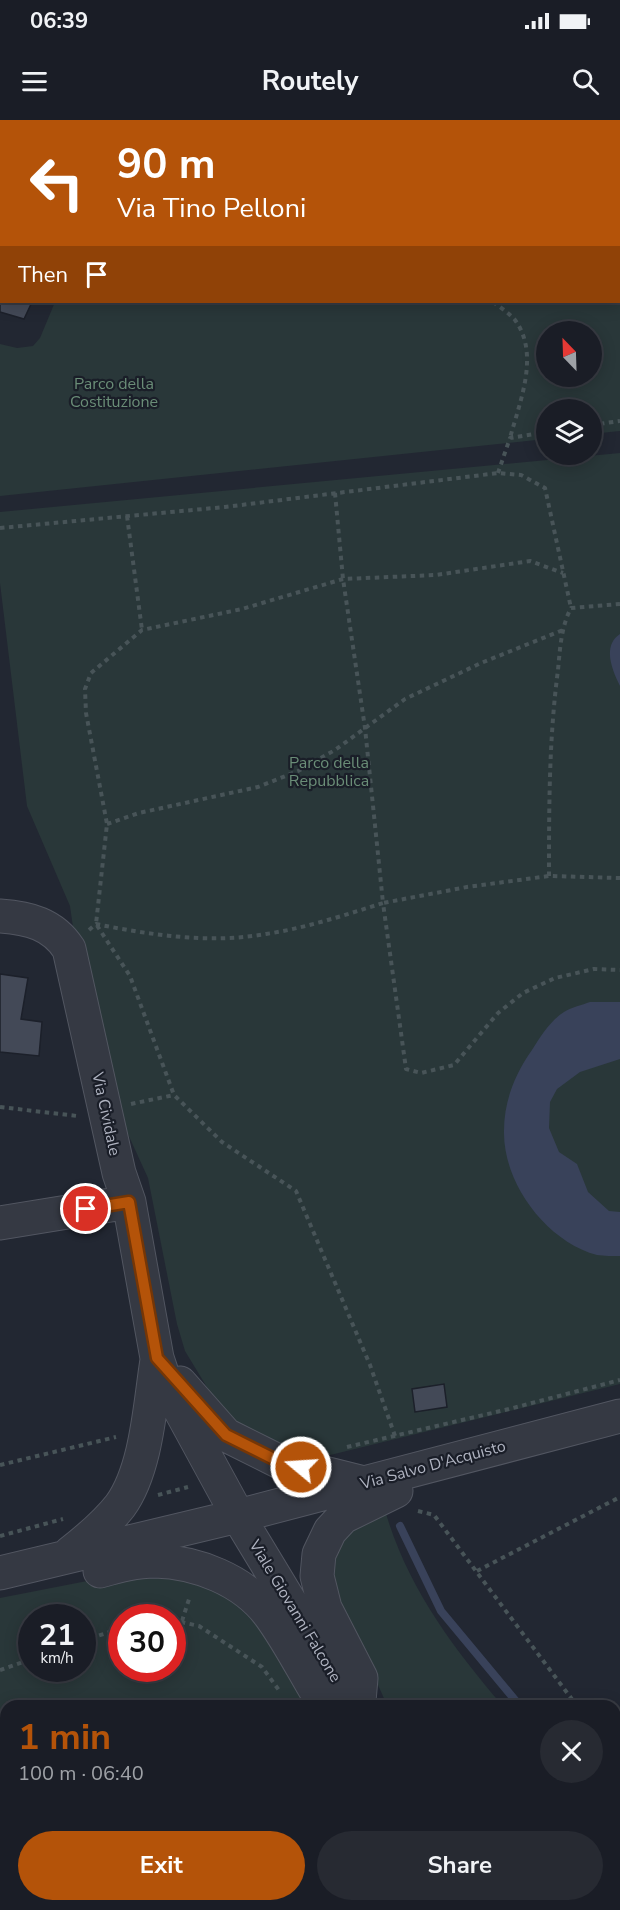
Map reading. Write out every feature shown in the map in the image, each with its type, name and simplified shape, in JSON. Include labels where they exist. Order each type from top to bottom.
[{"type":"street","points":[[0,916],[16,917],[46,926],[60,936],[69,949]]},
{"type":"street","name":"Via Cividale","points":[[69,949],[118,1173],[129,1202],[157,1358],[165,1382],[238,1516]]},
{"type":"street","points":[[0,1222],[129,1202]]},
{"type":"street","points":[[157,1358],[226,1435],[280,1462],[365,1483]]},
{"type":"street","name":"Via Cividale","points":[[56,1560],[103,1526],[121,1504],[134,1479],[157,1358]]},
{"type":"street","name":"Via Salvo D'Acquisto","points":[[0,1573],[238,1516],[620,1416]]},
{"type":"street","name":"Viale Giovanni Falcone","points":[[359,1700],[361,1678],[325,1608],[317,1576],[319,1554],[330,1531],[343,1517],[361,1506],[506,1446]]},
{"type":"street","name":"Viale Giovanni Falcone","points":[[238,1516],[349,1700]]},
{"type":"street","name":"Viale Giovanni Falcone","points":[[56,1560],[82,1575],[154,1561],[190,1565],[236,1585],[256,1600],[268,1614],[320,1700]]},
{"type":"path","points":[[494,303],[514,318],[524,337],[528,364],[510,438],[498,473]]},
{"type":"path","points":[[602,424],[620,421]]},
{"type":"path","points":[[510,438],[536,434]]},
{"type":"path","points":[[0,528],[127,516],[498,473],[521,475],[545,488],[571,608],[563,630],[554,696],[549,791],[549,876]]},
{"type":"path","points":[[335,493],[343,579],[365,728],[383,903],[406,1069],[421,1074],[454,1065],[498,1013],[523,993],[555,978],[594,969],[620,970]]},
{"type":"path","points":[[127,516],[142,630]]},
{"type":"path","points":[[395,1436],[370,1365],[296,1191],[222,1142],[174,1095],[130,976],[96,924],[107,824],[86,712],[85,689],[91,674],[142,630],[242,609],[343,579],[436,574],[530,561],[563,573]]},
{"type":"path","points":[[571,608],[620,604]]},
{"type":"path","points":[[107,824],[140,813],[258,787],[298,771],[335,750],[405,699],[481,663],[563,630]]},
{"type":"path","points":[[96,924],[154,936],[211,937],[265,934],[327,921],[383,903],[467,887],[549,876],[620,878]]},
{"type":"path","points":[[69,949],[96,924]]},
{"type":"path","points":[[0,1466],[118,1436]]},
{"type":"path","points":[[477,1572],[620,1497]]},
{"type":"path","points":[[411,1511],[434,1515],[573,1700]]},
{"type":"path","points":[[186,1623],[200,1626],[262,1667],[283,1696]]},
{"type":"path","points":[[0,1670],[18,1664]]},
{"type":"green space","name":"Parco della Costituzione","points":[[55,303],[620,303],[620,431],[602,433],[602,399],[536,399],[536,440],[0,496],[0,344],[17,348],[33,346],[40,338]]},
{"type":"green space","name":"Parco della Repubblica","points":[[620,453],[620,1384],[318,1458],[259,1437],[235,1420],[216,1402],[185,1351],[177,1324],[148,1178],[122,1121],[73,927],[70,906],[27,806],[0,583],[0,512],[536,461],[536,465],[602,465],[602,455]]},
{"type":"green space","points":[[385,1510],[394,1538],[418,1590],[449,1638],[498,1700],[385,1700],[343,1626],[332,1578],[335,1556],[345,1539],[357,1527]]},
{"type":"green space","points":[[123,1574],[187,1576],[245,1602],[310,1700],[0,1700],[0,1598]]},
{"type":"water","points":[[620,634],[620,686],[614,673],[610,652],[611,645]]},
{"type":"water","points":[[590,1002],[620,1002],[620,1059],[580,1072],[557,1089],[550,1102],[549,1128],[559,1152],[577,1164],[588,1192],[609,1211],[620,1212],[620,1256],[597,1255],[578,1248],[545,1223],[531,1207],[520,1189],[511,1170],[506,1151],[504,1131],[506,1109],[520,1069],[542,1034],[554,1020],[567,1010]]},
{"type":"building","points":[[0,303],[32,303],[24,319],[0,312]]},
{"type":"building","points":[[0,974],[28,978],[21,1019],[42,1022],[39,1056],[0,1052]]},
{"type":"building","points":[[444,1384],[447,1407],[415,1412],[412,1389]]},
{"type":"waterway","points":[[400,1526],[441,1611],[515,1700]]},
{"type":"route","points":[[86,1209],[129,1202],[157,1358],[226,1435],[280,1462],[301,1467]]}]
